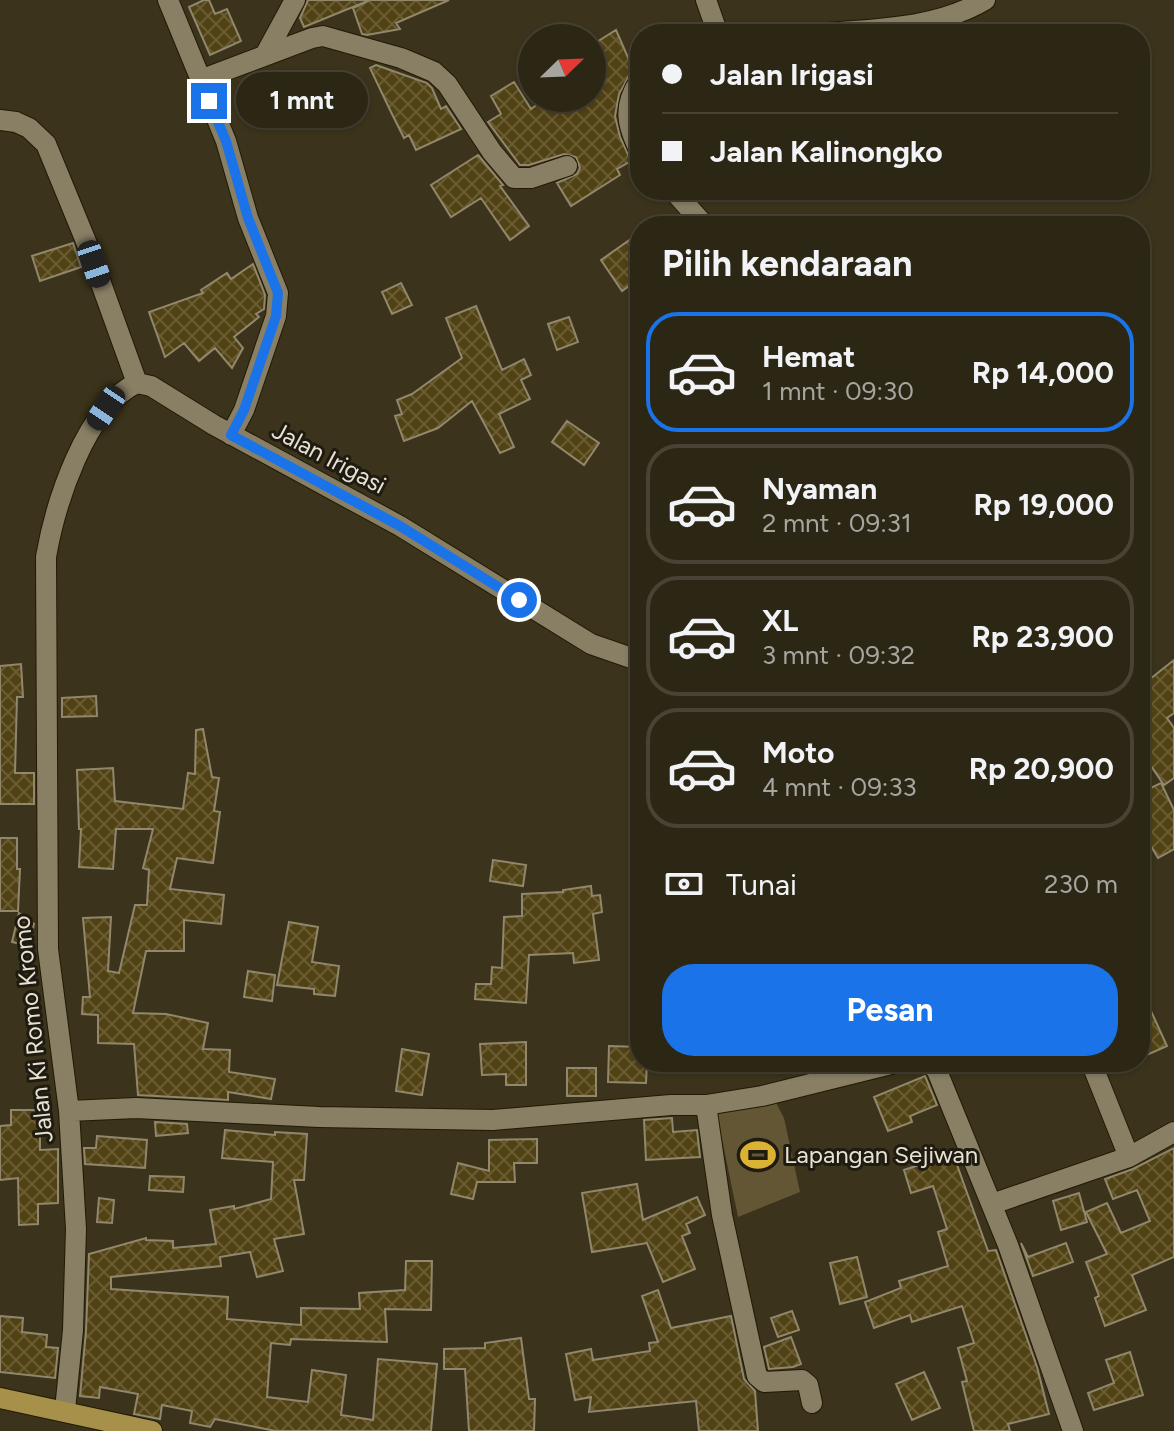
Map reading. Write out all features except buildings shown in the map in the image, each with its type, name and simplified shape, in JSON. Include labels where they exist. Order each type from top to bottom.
[{"type":"main road","points":[[0,1398],[152,1431]]},
{"type":"street","points":[[168,0],[226,141],[248,218],[278,293],[276,316],[244,410],[231,435]]},
{"type":"street","points":[[265,55],[295,0]]},
{"type":"street","points":[[706,0],[714,24]]},
{"type":"street","points":[[918,24],[949,16],[985,0]]},
{"type":"street","points":[[200,80],[318,36],[417,63],[441,78],[511,176],[517,180],[567,166]]},
{"type":"street","points":[[630,97],[630,124]]},
{"type":"street","points":[[0,120],[29,128],[46,144],[85,239],[137,383]]},
{"type":"street","points":[[682,200],[696,216]]},
{"type":"street","name":"Jalan Irigasi","points":[[137,383],[151,386],[231,435],[400,526],[591,644],[630,658]]},
{"type":"street","name":"Jalan Ki Romo Kromo","points":[[65,1410],[73,1330],[76,1229],[69,1111],[48,949],[46,557],[54,513],[90,433],[113,400],[137,383]]},
{"type":"street","points":[[69,1111],[136,1108],[319,1117],[493,1120],[671,1105],[706,1105],[762,1096],[859,1072]]},
{"type":"street","points":[[937,1072],[992,1204],[1073,1431]]},
{"type":"street","points":[[1095,1072],[1129,1157]]},
{"type":"street","points":[[706,1105],[722,1215],[757,1376],[764,1382],[802,1380],[808,1385],[812,1403]]},
{"type":"street","points":[[992,1204],[1129,1157],[1174,1132]]},
{"type":"shaded area","name":"Lapangan Sejiwan","points":[[773,1097],[784,1118],[800,1192],[738,1217],[716,1110]]},
{"type":"place","name":"Lapangan Sejiwan","points":[[758,1155]]},
{"type":"route","points":[[209,101],[234,163],[248,218],[278,293],[276,316],[244,410],[231,435],[400,526],[519,600]]}]
